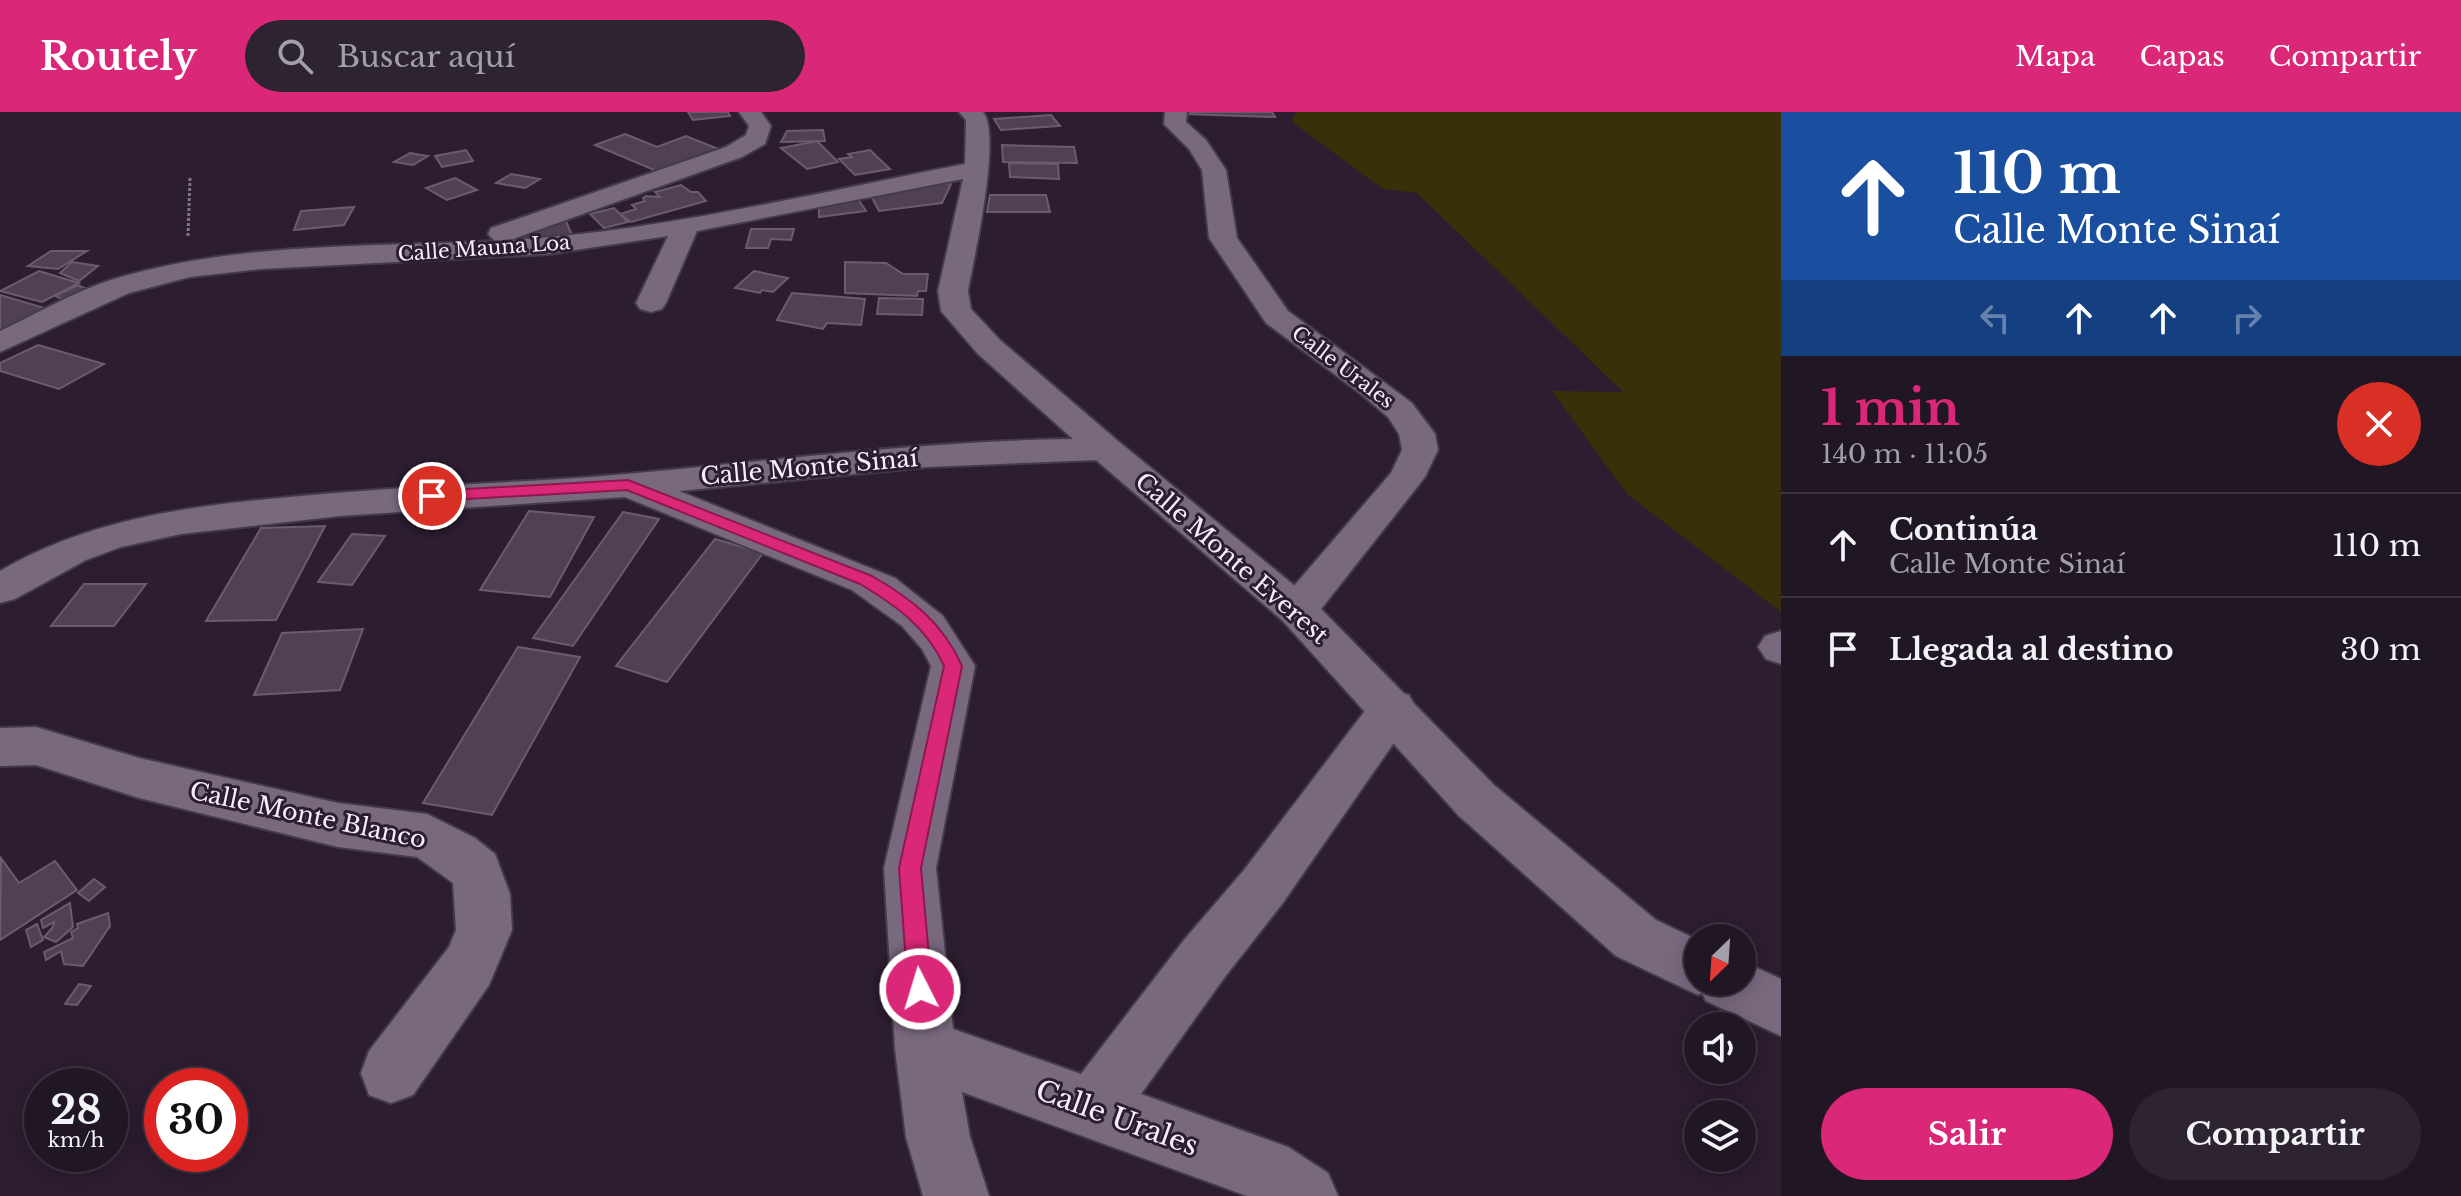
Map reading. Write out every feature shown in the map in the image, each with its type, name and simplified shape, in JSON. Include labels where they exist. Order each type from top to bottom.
[{"type":"street","points":[[450,252],[734,152],[757,139],[760,126],[750,112]]},
{"type":"street","name":"Calle Monte Everest","points":[[970,112],[977,119],[977,169],[953,291],[956,311],[989,347],[1105,449],[1297,610],[1393,708],[1476,800],[1636,938],[1684,961]]},
{"type":"street","name":"Calle Urales","points":[[1176,112],[1175,124],[1198,145],[1214,170],[1223,238],[1277,317],[1373,387],[1400,410],[1417,434],[1420,450],[1407,477],[1297,610]]},
{"type":"street","name":"Calle Mauna Loa","points":[[0,343],[119,287],[189,269],[261,261],[549,246],[686,225],[977,169]]},
{"type":"street","points":[[651,303],[686,225]]},
{"type":"street","name":"Calle Monte Sinaí","points":[[0,589],[82,546],[121,532],[183,519],[403,498],[628,485],[812,464],[967,452],[1105,449]]},
{"type":"street","points":[[628,485],[866,580],[901,600],[943,643],[953,666],[910,868],[925,1049],[938,1137],[956,1196]]},
{"type":"street","points":[[1093,1109],[1204,959],[1263,887],[1393,708]]},
{"type":"street","name":"Calle Monte Blanco","points":[[0,747],[36,746],[139,778],[338,825],[427,836],[457,854],[476,870],[483,894],[484,930],[469,966],[391,1073]]},
{"type":"street","points":[[1756,996],[1781,1008]]},
{"type":"street","name":"Calle Urales","points":[[925,1049],[1265,1170],[1305,1196]]},
{"type":"path","points":[[189,269],[190,178]]},
{"type":"shaded area","points":[[1296,112],[1781,112],[1781,612],[1627,494],[1552,391],[1623,392],[1417,193],[1383,189],[1292,122]]},
{"type":"building","points":[[688,112],[728,112],[730,116],[693,120]]},
{"type":"building","points":[[1272,112],[1275,117],[1185,114]]},
{"type":"building","points":[[1051,115],[1060,126],[1001,130],[994,119]]},
{"type":"building","points":[[823,130],[825,141],[781,142],[787,131]]},
{"type":"building","points":[[625,134],[657,147],[686,136],[721,150],[661,173],[595,145]]},
{"type":"building","points":[[817,141],[838,162],[807,169],[781,148]]},
{"type":"building","points":[[1002,145],[1074,147],[1077,163],[1003,162]]},
{"type":"building","points":[[466,150],[473,161],[442,167],[435,156]]},
{"type":"building","points":[[870,150],[890,169],[855,175],[839,159],[852,157],[848,154]]},
{"type":"building","points":[[410,153],[428,156],[413,165],[394,162]]},
{"type":"building","points":[[1009,163],[1058,164],[1059,179],[1010,177]]},
{"type":"building","points":[[511,174],[540,179],[525,188],[496,183]]},
{"type":"building","points":[[455,178],[477,190],[447,200],[426,188]]},
{"type":"building","points":[[951,184],[942,203],[879,211],[871,196]]},
{"type":"building","points":[[681,185],[691,192],[698,192],[706,201],[631,222],[620,214],[636,209],[632,205],[645,201],[643,198],[646,196],[660,197],[655,192]]},
{"type":"building","points":[[990,195],[1046,195],[1050,212],[987,212]]},
{"type":"building","points":[[858,199],[866,211],[819,217],[819,204]]},
{"type":"building","points":[[354,207],[344,225],[294,230],[301,211]]},
{"type":"building","points":[[614,208],[628,222],[604,228],[590,214]]},
{"type":"building","points":[[565,219],[572,235],[527,243],[524,233]]},
{"type":"building","points":[[751,229],[794,229],[791,240],[771,239],[768,248],[746,248]]},
{"type":"building","points":[[51,251],[87,251],[58,269],[28,266]]},
{"type":"building","points":[[72,262],[98,266],[79,281],[60,273]]},
{"type":"building","points":[[845,262],[886,263],[903,274],[928,274],[926,291],[918,291],[917,296],[845,293]]},
{"type":"building","points":[[39,271],[79,283],[42,302],[0,291]]},
{"type":"building","points":[[754,271],[788,278],[773,292],[735,288]]},
{"type":"building","points":[[78,285],[92,292],[69,302],[55,296]]},
{"type":"building","points":[[792,293],[865,299],[861,325],[827,323],[823,329],[777,320]]},
{"type":"building","points":[[0,295],[51,310],[8,331],[0,329]]},
{"type":"building","points":[[879,298],[923,299],[922,315],[877,314]]},
{"type":"building","points":[[38,345],[104,364],[59,389],[0,371],[0,363]]},
{"type":"building","points":[[529,511],[594,517],[550,597],[480,590]]},
{"type":"building","points":[[623,512],[659,519],[573,646],[533,638]]},
{"type":"building","points":[[325,526],[276,620],[206,621],[261,528]]},
{"type":"building","points":[[352,534],[385,536],[352,585],[318,582]]},
{"type":"building","points":[[715,539],[763,553],[667,682],[616,666]]},
{"type":"building","points":[[84,584],[146,584],[114,626],[51,626]]},
{"type":"building","points":[[363,629],[340,690],[254,695],[282,633]]},
{"type":"building","points":[[518,647],[580,657],[492,815],[423,803]]},
{"type":"building","points":[[1,858],[19,883],[55,861],[77,890],[0,940]]},
{"type":"building","points":[[94,879],[105,887],[89,901],[78,893]]},
{"type":"building","points":[[70,903],[73,927],[56,942],[44,937],[54,922],[43,928],[41,920]]},
{"type":"building","points":[[108,913],[110,926],[83,966],[64,964],[61,951],[46,960],[44,952],[73,938],[71,932],[78,928],[77,924]]},
{"type":"building","points":[[37,924],[43,940],[31,947],[26,930]]},
{"type":"building","points":[[79,984],[91,986],[77,1005],[65,1004]]},
{"type":"route","points":[[432,496],[628,485],[866,580],[901,600],[931,629],[943,643],[953,666],[910,868],[920,989]]}]
